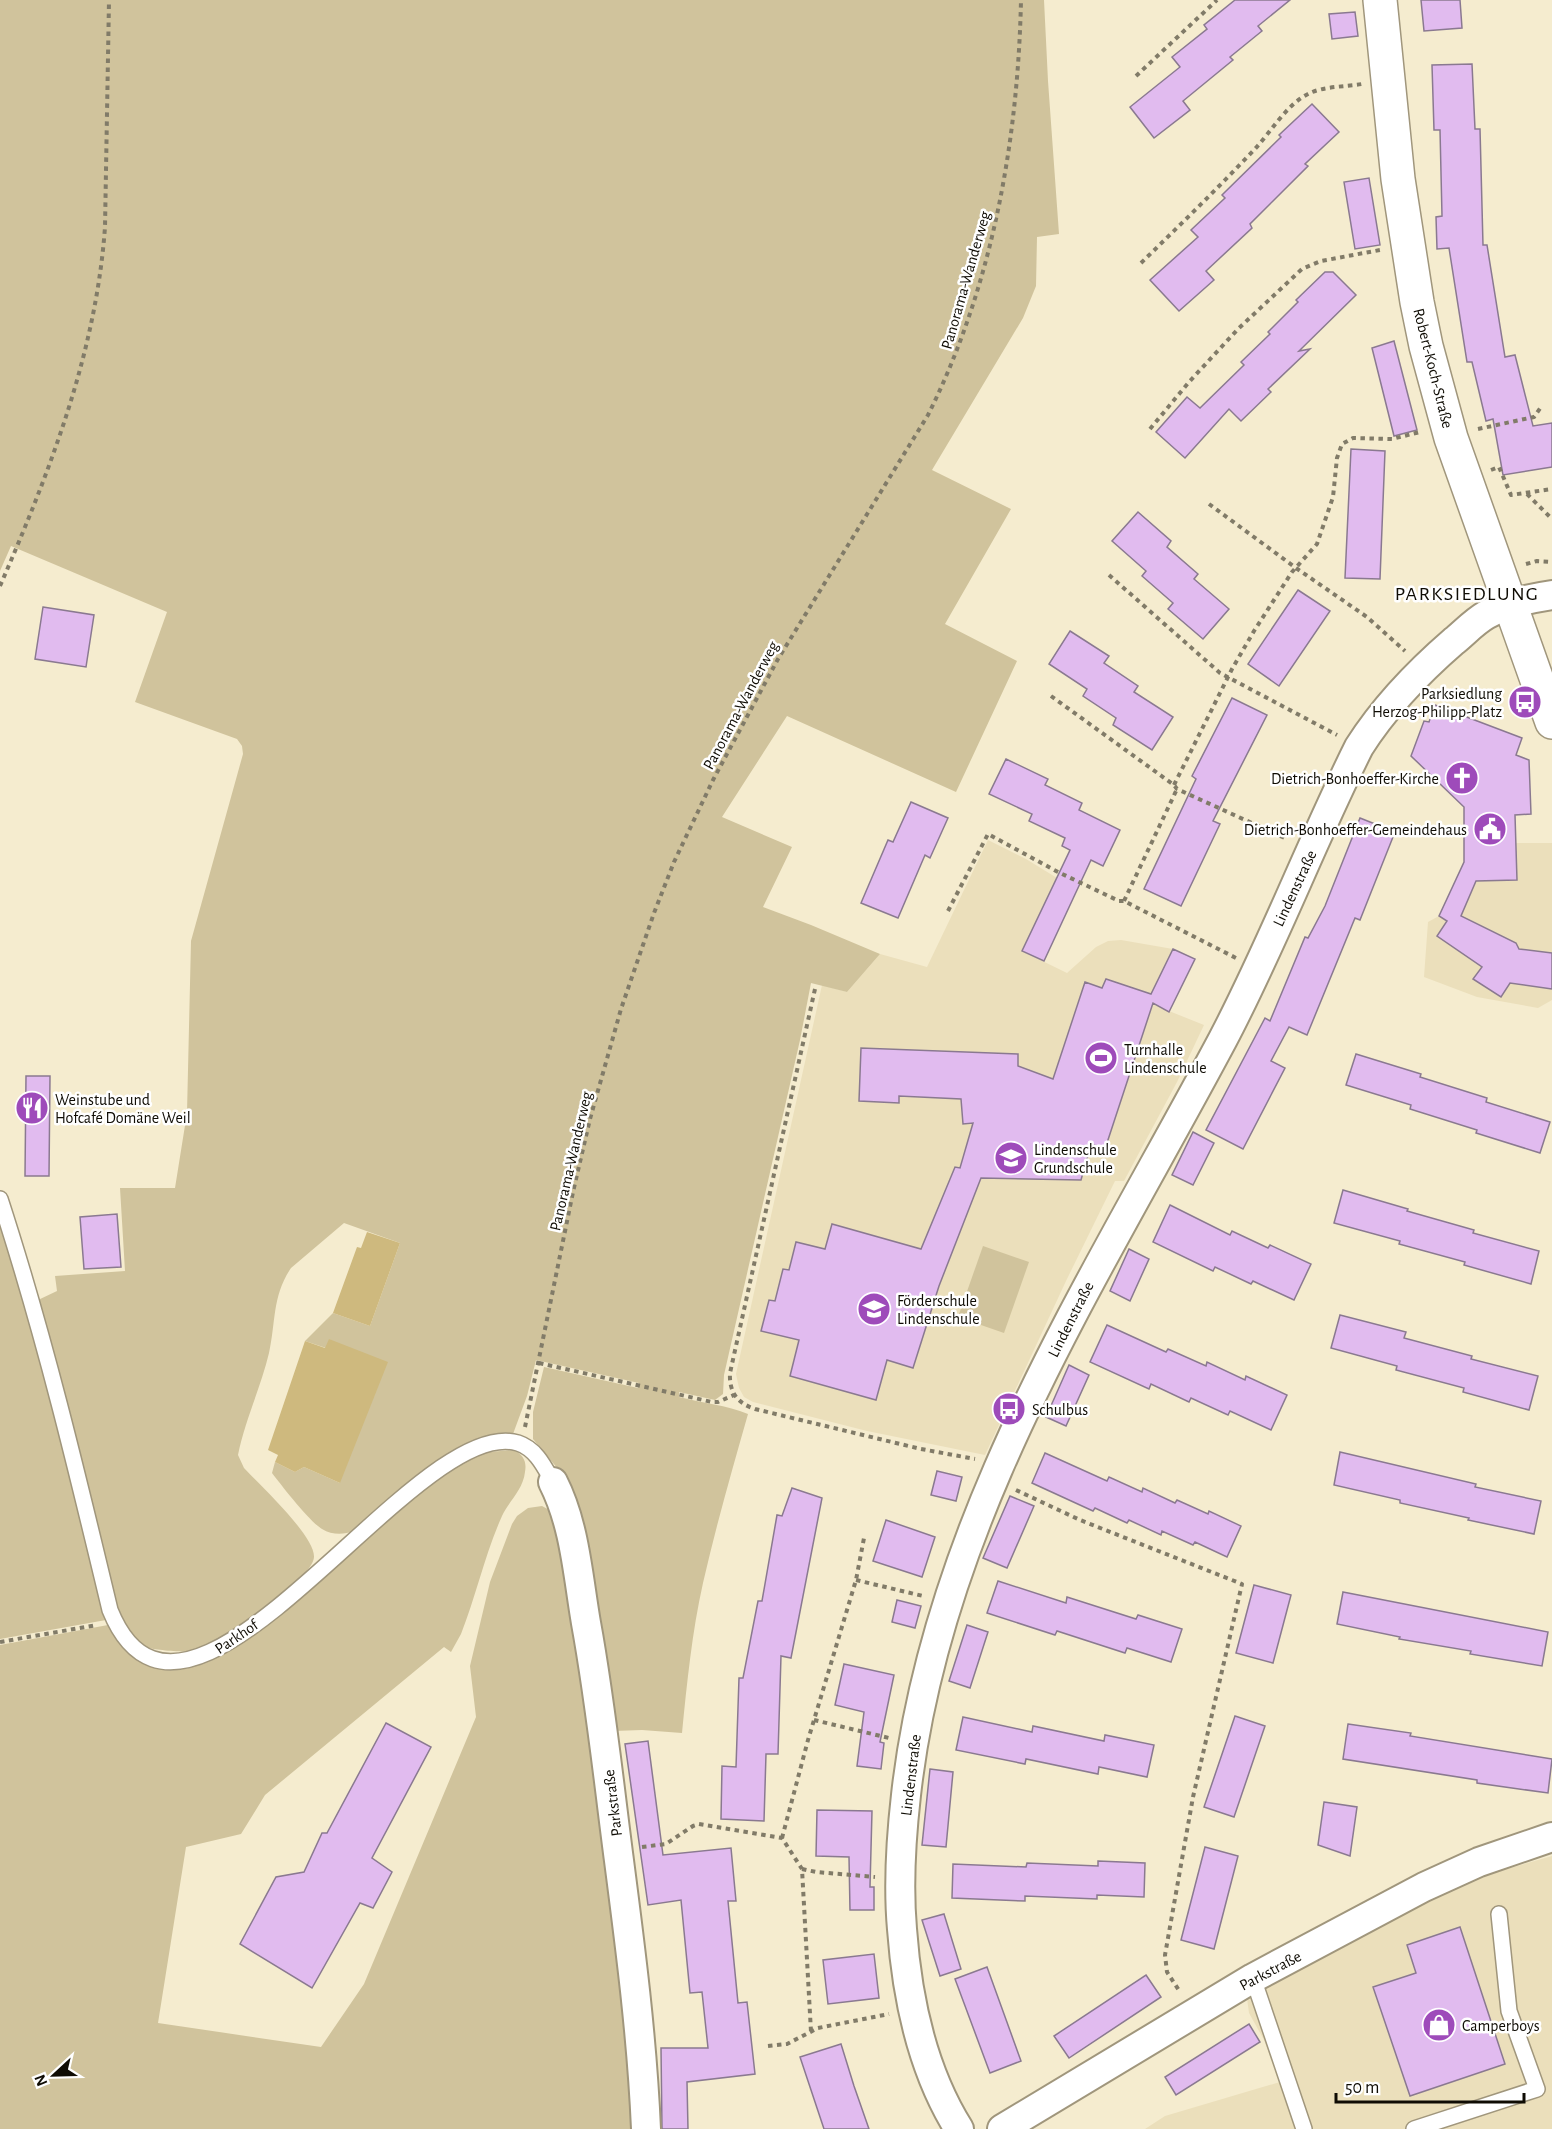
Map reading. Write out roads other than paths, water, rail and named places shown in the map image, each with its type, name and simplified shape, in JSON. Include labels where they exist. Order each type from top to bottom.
[{"type":"street","name":"Robert-Koch-Straße","points":[[1380,0],[1396,168],[1426,346],[1449,432],[1552,722]]},
{"type":"street","name":"Lindenstraße","points":[[959,2129],[932,2076],[913,2010],[903,1952],[900,1878],[904,1808],[924,1685],[947,1603],[964,1554],[995,1474],[1073,1311],[1217,1050],[1258,967],[1359,747],[1384,710],[1423,669],[1481,618],[1510,606],[1552,595]]},
{"type":"street","name":"Parkstraße","points":[[554,1482],[564,1507],[574,1549],[596,1678],[636,1990],[646,2129]]},
{"type":"street","name":"Parkstraße","points":[[1002,2129],[1253,1978],[1424,1887],[1479,1862],[1552,1838]]},
{"type":"lane","name":"Parkhof","points":[[0,1199],[50,1366],[110,1610],[114,1621],[130,1644],[148,1656],[160,1660],[186,1661],[212,1653],[254,1625],[392,1507],[442,1468],[487,1443],[506,1441],[524,1446],[541,1461],[554,1482]]},
{"type":"lane","points":[[1414,2129],[1545,2089],[1509,2011],[1499,1914]]},
{"type":"lane","points":[[1253,1978],[1304,2129]]},
{"type":"place","name":"Parksiedlung Herzog-Philipp-Platz","points":[[1525,702]]},
{"type":"place","name":"Dietrich-Bonhoeffer-Kirche","points":[[1462,778]]},
{"type":"place","name":"Dietrich-Bonhoeffer-Gemeindehaus","points":[[1490,829]]},
{"type":"place","name":"Turnhalle Lindenschule","points":[[1101,1058]]},
{"type":"place","name":"Weinstube und Hofcafé Domäne Weil","points":[[32,1108]]},
{"type":"place","name":"Lindenschule Grundschule","points":[[1011,1158]]},
{"type":"place","name":"Förderschule Lindenschule","points":[[874,1309]]},
{"type":"place","name":"Schulbus","points":[[1009,1409]]},
{"type":"place","name":"Camperboys","points":[[1439,2025]]},
{"type":"district","name":"PARKSIEDLUNG","points":[[1467,593]]}]
